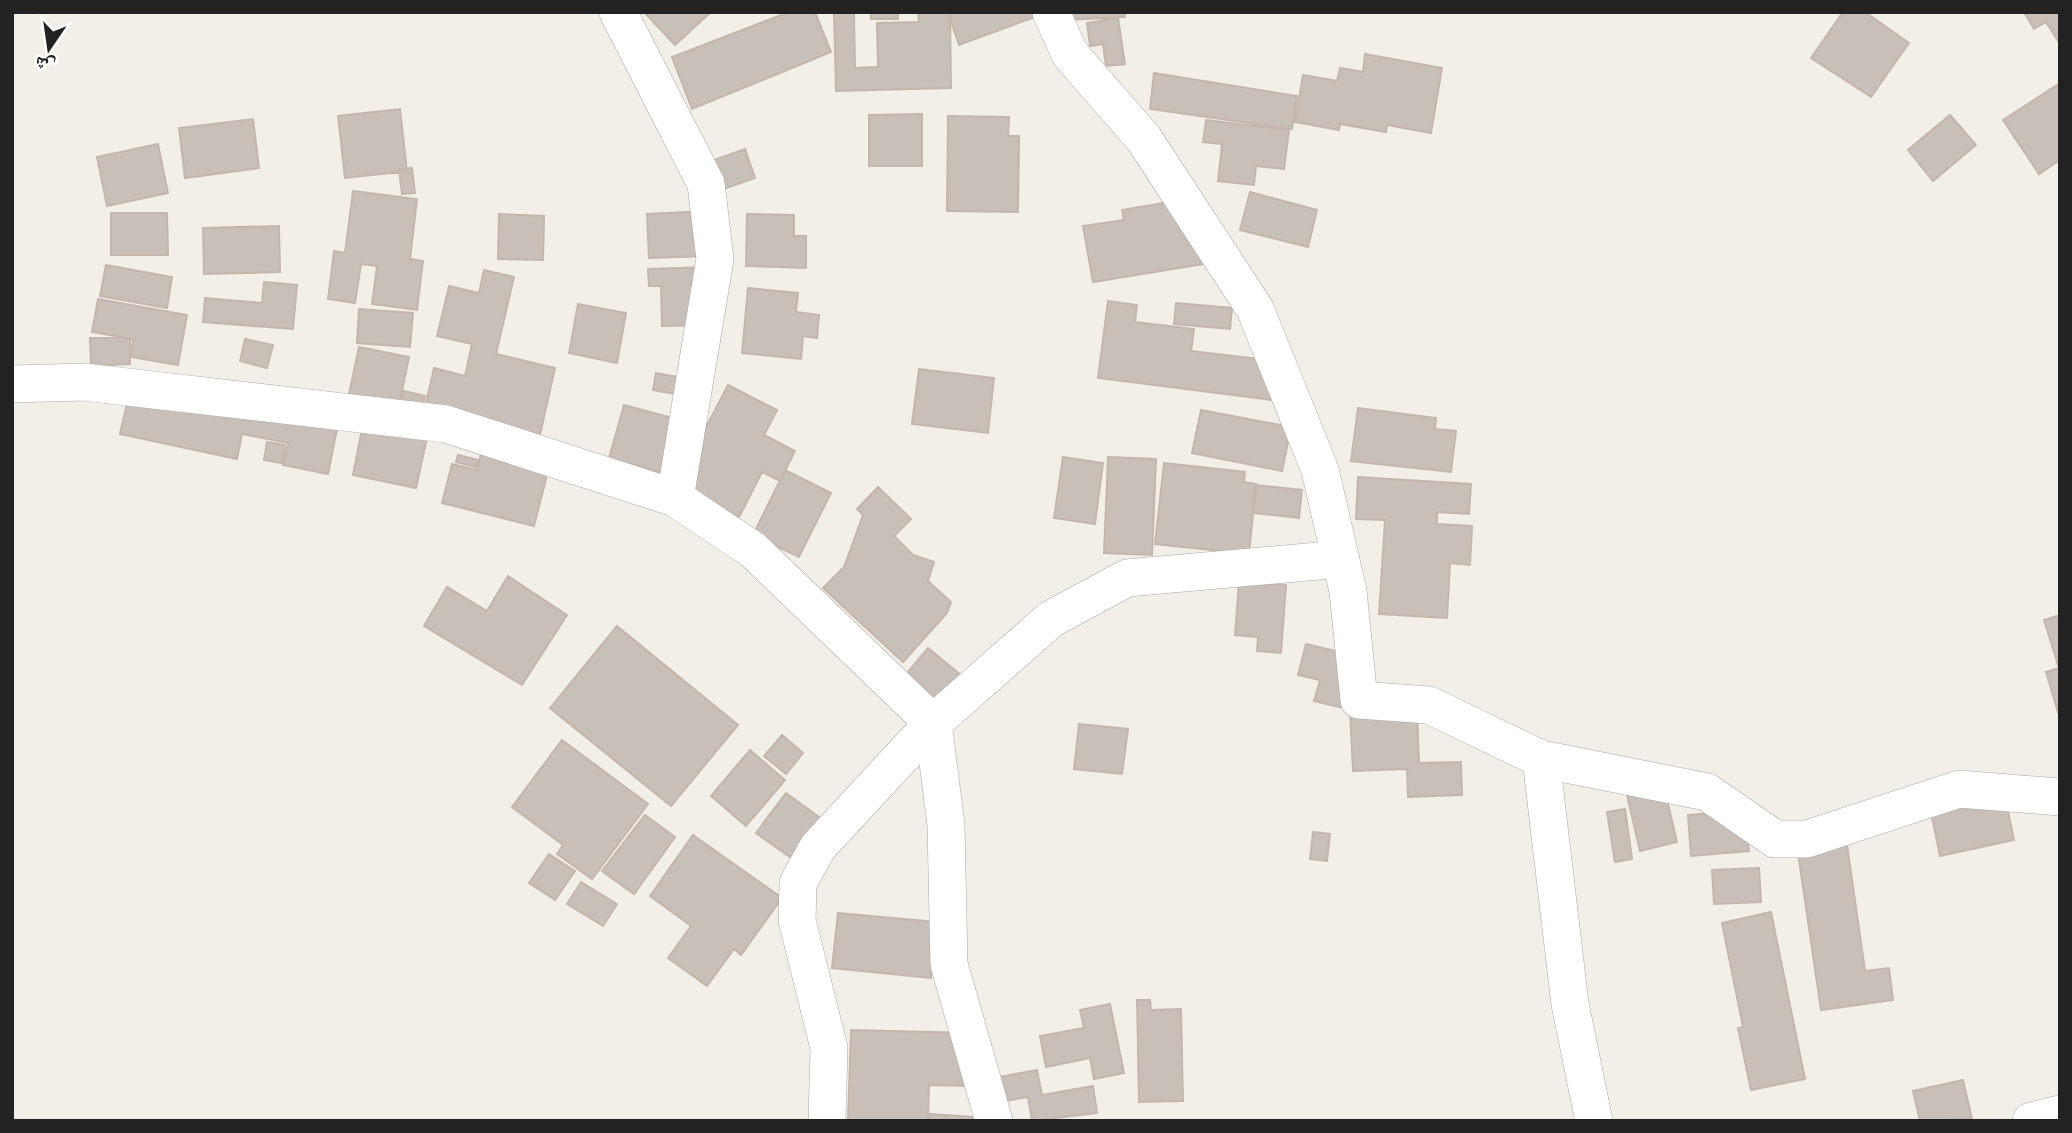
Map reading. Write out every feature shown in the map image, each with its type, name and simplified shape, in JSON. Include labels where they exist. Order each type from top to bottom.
[{"type":"street","points":[[618,12],[706,184],[714,247],[715,259],[706,327],[675,498]]},
{"type":"street","points":[[1051,12],[1070,54],[1144,139],[1255,309],[1320,470],[1348,591],[1359,700],[1429,705],[1541,759],[1707,792],[1775,839],[1807,839],[1959,789],[2060,797]]},
{"type":"street","points":[[12,384],[85,382],[446,424],[675,498],[753,550],[933,723],[946,825],[950,964],[993,1121]]},
{"type":"street","points":[[827,1121],[829,1048],[797,920],[798,883],[818,847],[933,723],[1051,619],[1127,578],[1341,559]]},
{"type":"street","points":[[1541,759],[1570,1004],[1594,1121]]},
{"type":"street","points":[[2031,1121],[2060,1114]]},
{"type":"building","points":[[644,12],[711,12],[675,45]]},
{"type":"building","points":[[789,12],[815,12],[831,52],[692,109],[672,57]]},
{"type":"building","points":[[834,12],[854,12],[855,68],[878,67],[877,23],[919,22],[918,12],[950,12],[951,88],[836,91]]},
{"type":"building","points":[[871,12],[898,12],[898,19],[871,19]]},
{"type":"building","points":[[948,12],[1033,12],[1035,17],[959,45]]},
{"type":"building","points":[[1068,12],[1125,12],[1125,17],[1068,20]]},
{"type":"building","points":[[1843,12],[1865,12],[1909,43],[1871,97],[1811,58]]},
{"type":"building","points":[[2024,12],[2060,12],[2060,44],[2046,22],[2034,29]]},
{"type":"building","points":[[1118,18],[1125,64],[1106,66],[1103,44],[1090,46],[1087,23]]},
{"type":"building","points":[[1365,54],[1442,68],[1431,133],[1387,125],[1386,132],[1340,124],[1339,130],[1295,122],[1303,75],[1337,81],[1340,68],[1363,72]]},
{"type":"building","points":[[1154,73],[1297,96],[1292,129],[1150,109]]},
{"type":"building","points":[[2060,83],[2060,160],[2039,174],[2003,120]]},
{"type":"building","points":[[400,109],[407,171],[345,178],[338,116]]},
{"type":"building","points":[[922,114],[922,166],[869,166],[869,115]]},
{"type":"building","points":[[1950,115],[1976,145],[1933,181],[1908,150]]},
{"type":"building","points":[[948,116],[1009,117],[1008,136],[1019,136],[1018,212],[947,211]]},
{"type":"building","points":[[253,119],[259,168],[185,178],[179,128]]},
{"type":"building","points":[[1206,120],[1289,130],[1284,169],[1256,166],[1254,185],[1218,181],[1222,144],[1203,142]]},
{"type":"building","points":[[158,144],[168,193],[107,206],[97,157]]},
{"type":"building","points":[[745,149],[755,178],[721,190],[711,161]]},
{"type":"building","points":[[412,168],[415,193],[402,194],[399,169]]},
{"type":"building","points":[[353,191],[417,199],[410,259],[423,261],[417,310],[372,304],[377,266],[361,264],[355,303],[328,299],[334,251],[345,253]]},
{"type":"building","points":[[1250,192],[1317,210],[1308,247],[1240,230]]},
{"type":"building","points":[[1193,198],[1204,264],[1093,282],[1083,226],[1124,220],[1122,210]]},
{"type":"building","points":[[706,211],[708,256],[649,258],[647,214]]},
{"type":"building","points":[[111,213],[167,213],[168,255],[111,255]]},
{"type":"building","points":[[499,214],[544,216],[543,260],[498,259]]},
{"type":"building","points":[[747,214],[794,215],[794,236],[806,236],[806,268],[746,266]]},
{"type":"building","points":[[279,226],[280,272],[204,274],[203,228]]},
{"type":"building","points":[[106,265],[172,277],[167,308],[100,296]]},
{"type":"building","points":[[710,267],[712,325],[662,326],[661,286],[649,286],[648,269]]},
{"type":"building","points":[[484,270],[514,277],[496,354],[555,368],[539,439],[424,412],[434,368],[465,376],[472,344],[437,336],[449,286],[479,293]]},
{"type":"building","points":[[264,282],[297,285],[293,329],[203,322],[205,298],[262,303]]},
{"type":"building","points":[[748,288],[798,293],[796,312],[819,315],[817,338],[803,336],[801,359],[742,353]]},
{"type":"building","points":[[98,299],[187,315],[178,365],[131,357],[133,339],[92,332]]},
{"type":"building","points":[[1108,301],[1137,305],[1135,322],[1194,329],[1191,351],[1284,362],[1279,401],[1098,378]]},
{"type":"building","points":[[1176,303],[1232,308],[1230,329],[1174,324]]},
{"type":"building","points":[[578,304],[626,313],[617,363],[569,353]]},
{"type":"building","points":[[359,309],[413,313],[410,347],[357,343]]},
{"type":"building","points":[[90,338],[130,338],[130,364],[91,366]]},
{"type":"building","points":[[245,339],[273,345],[267,368],[240,361]]},
{"type":"building","points":[[359,347],[409,357],[399,405],[349,394]]},
{"type":"building","points":[[919,369],[994,378],[988,433],[912,424]]},
{"type":"building","points":[[656,373],[678,377],[675,394],[653,390]]},
{"type":"building","points":[[728,385],[777,410],[764,435],[795,451],[780,481],[762,472],[739,517],[676,485]]},
{"type":"building","points":[[404,391],[425,396],[416,432],[395,427]]},
{"type":"building","points":[[128,399],[338,424],[328,474],[283,465],[288,443],[242,434],[237,459],[120,434]]},
{"type":"building","points":[[624,405],[676,419],[661,473],[609,458]]},
{"type":"building","points":[[1358,408],[1436,418],[1435,429],[1456,431],[1451,472],[1351,461]]},
{"type":"building","points":[[1201,410],[1291,427],[1282,471],[1192,453]]},
{"type":"building","points":[[363,424],[427,438],[416,488],[353,475]]},
{"type":"building","points":[[267,442],[285,445],[282,463],[264,460]]},
{"type":"building","points":[[481,454],[549,467],[534,526],[442,503],[452,464],[477,470]]},
{"type":"building","points":[[458,455],[478,460],[476,467],[456,462]]},
{"type":"building","points":[[1063,457],[1103,463],[1095,524],[1054,518]]},
{"type":"building","points":[[1108,457],[1156,459],[1152,555],[1104,553]]},
{"type":"building","points":[[1164,463],[1245,472],[1244,482],[1256,484],[1249,554],[1155,544]]},
{"type":"building","points":[[785,470],[831,493],[799,557],[753,535]]},
{"type":"building","points":[[1358,477],[1471,484],[1469,514],[1437,512],[1437,524],[1472,526],[1470,565],[1450,563],[1447,618],[1379,614],[1385,520],[1356,519]]},
{"type":"building","points":[[1255,485],[1302,490],[1299,518],[1253,513]]},
{"type":"building","points":[[878,487],[911,519],[894,536],[913,555],[934,562],[928,581],[951,602],[947,613],[903,662],[823,588],[844,567],[863,515],[857,509]]},
{"type":"building","points":[[508,576],[567,615],[522,685],[424,626],[447,587],[487,611]]},
{"type":"building","points":[[1239,582],[1286,585],[1281,653],[1257,651],[1258,637],[1235,635]]},
{"type":"building","points":[[2060,615],[2060,719],[2046,672],[2059,668],[2044,620]]},
{"type":"building","points":[[617,626],[738,725],[671,806],[550,708]]},
{"type":"building","points":[[1306,644],[1365,658],[1352,710],[1314,701],[1320,680],[1298,675]]},
{"type":"building","points":[[928,648],[968,681],[944,711],[904,677]]},
{"type":"building","points":[[1417,708],[1419,763],[1461,762],[1462,795],[1408,797],[1407,769],[1353,771],[1350,711]]},
{"type":"building","points":[[1079,724],[1128,729],[1122,774],[1074,769]]},
{"type":"building","points":[[782,735],[803,753],[786,774],[764,756]]},
{"type":"building","points":[[562,740],[648,804],[592,879],[557,854],[563,845],[512,807]]},
{"type":"building","points":[[750,750],[785,780],[746,826],[711,796]]},
{"type":"building","points":[[1661,774],[1677,842],[1640,851],[1624,782]]},
{"type":"building","points":[[2001,778],[2014,840],[1940,856],[1927,793]]},
{"type":"building","points":[[786,793],[826,822],[797,862],[756,833]]},
{"type":"building","points":[[1625,809],[1632,859],[1615,862],[1607,812]]},
{"type":"building","points":[[1745,811],[1749,851],[1691,856],[1688,815]]},
{"type":"building","points":[[645,815],[675,837],[634,894],[602,871]]},
{"type":"building","points":[[1313,832],[1330,834],[1327,861],[1310,859]]},
{"type":"building","points":[[693,835],[782,898],[741,955],[734,949],[707,986],[668,958],[691,926],[650,896]]},
{"type":"building","points":[[1846,838],[1865,971],[1889,968],[1893,1000],[1821,1010],[1797,846]]},
{"type":"building","points":[[549,854],[575,871],[555,900],[529,883]]},
{"type":"building","points":[[1759,868],[1761,902],[1714,904],[1712,870]]},
{"type":"building","points":[[581,882],[617,904],[603,926],[567,904]]},
{"type":"building","points":[[1771,912],[1805,1079],[1751,1090],[1738,1028],[1743,1027],[1722,923]]},
{"type":"building","points":[[838,913],[936,922],[931,978],[832,968]]},
{"type":"building","points":[[1137,1000],[1150,1000],[1151,1010],[1181,1009],[1183,1101],[1139,1102]]},
{"type":"building","points":[[1110,1004],[1124,1073],[1094,1079],[1090,1058],[1046,1067],[1040,1036],[1084,1028],[1080,1010]]},
{"type":"building","points":[[851,1030],[971,1033],[969,1086],[929,1085],[928,1121],[848,1121]]},
{"type":"building","points":[[1037,1070],[1042,1095],[1093,1086],[1097,1113],[1032,1121],[1028,1097],[1004,1101],[999,1077]]},
{"type":"building","points":[[1963,1080],[1972,1119],[1920,1121],[1913,1091]]},
{"type":"building","points":[[930,1114],[973,1117],[973,1121],[930,1121]]}]
